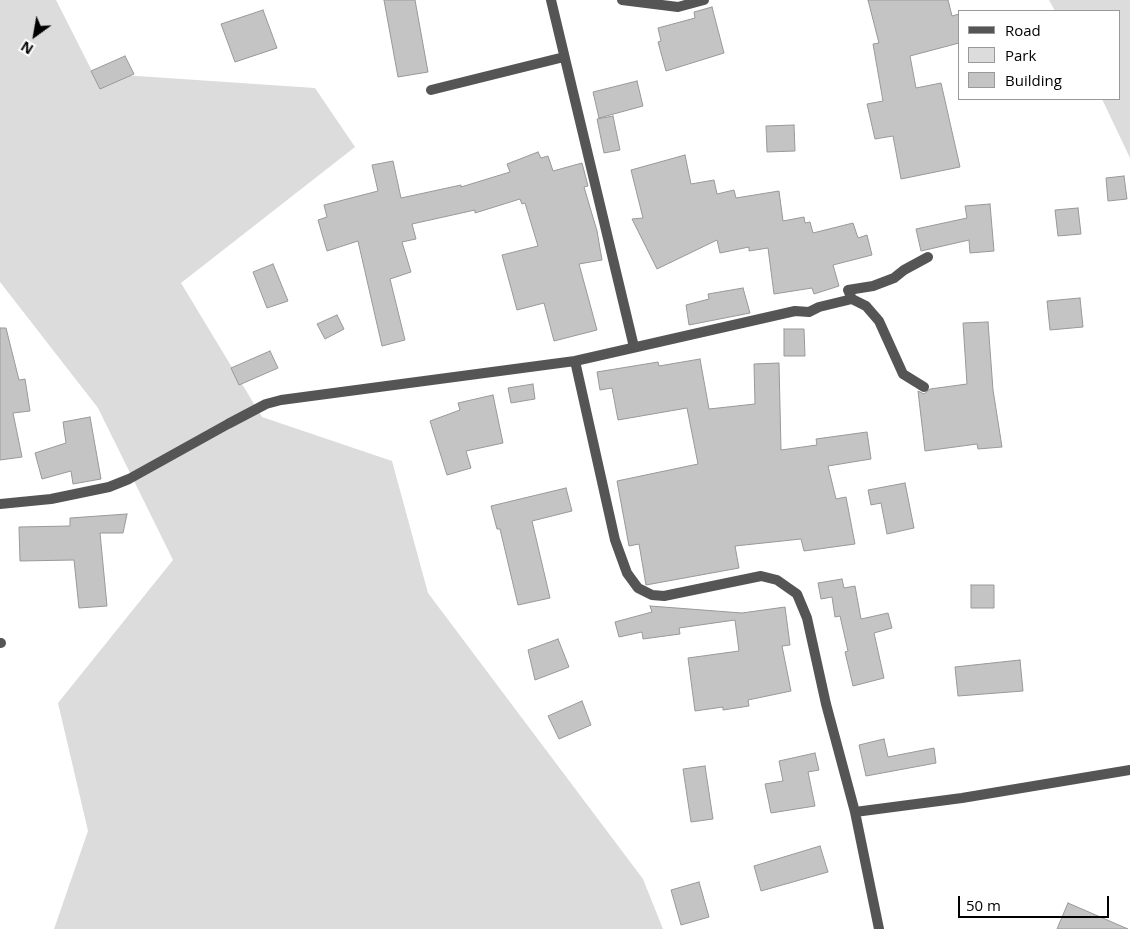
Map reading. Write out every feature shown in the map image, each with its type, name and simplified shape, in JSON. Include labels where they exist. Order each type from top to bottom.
[{"type":"street","points":[[563,0],[552,2],[634,347]]},
{"type":"street","points":[[622,0],[678,7],[704,0]]},
{"type":"street","points":[[431,90],[564,57]]},
{"type":"street","points":[[924,387],[903,374],[878,321],[866,306],[852,299],[848,290],[873,286],[894,278],[904,270],[928,257]]},
{"type":"street","points":[[0,504],[51,499],[109,487],[129,479],[266,404],[302,395],[575,361],[795,312],[808,312],[819,307],[852,299]]},
{"type":"street","points":[[575,361],[615,540],[627,573],[638,588],[652,595],[664,596],[760,576],[777,580],[798,594],[807,618],[826,704],[855,812],[879,929]]},
{"type":"street","points":[[855,812],[962,798],[1130,770]]},
{"type":"green space","points":[[0,0],[56,0],[93,73],[315,88],[355,147],[181,283],[262,417],[392,461],[428,593],[643,879],[663,929],[54,929],[88,831],[58,703],[173,560],[98,408],[0,282]]},
{"type":"green space","points":[[1049,0],[1130,0],[1130,158],[1102,100],[1120,100],[1120,10],[1054,10]]},
{"type":"building","points":[[384,0],[415,0],[428,72],[398,77]]},
{"type":"building","points":[[868,0],[948,0],[952,16],[958,14],[958,43],[910,56],[916,88],[941,83],[960,167],[901,179],[893,136],[875,139],[867,104],[883,101],[873,44],[879,43]]},
{"type":"building","points":[[712,7],[724,53],[666,71],[658,42],[661,41],[658,28],[695,18],[694,12]]},
{"type":"building","points":[[263,10],[277,48],[235,62],[221,24]]},
{"type":"building","points":[[125,56],[134,74],[100,89],[91,71]]},
{"type":"building","points":[[637,81],[643,106],[599,118],[593,92]]},
{"type":"building","points":[[613,116],[620,150],[604,153],[597,119]]},
{"type":"building","points":[[794,125],[795,151],[767,152],[766,126]]},
{"type":"building","points":[[538,152],[541,158],[548,156],[553,171],[582,163],[588,186],[584,187],[597,231],[602,260],[579,264],[597,330],[554,341],[544,303],[517,310],[502,255],[538,246],[525,203],[522,204],[520,199],[475,213],[475,210],[412,224],[416,239],[402,242],[411,272],[390,279],[405,340],[382,346],[358,241],[327,251],[318,220],[327,217],[324,205],[378,191],[372,165],[393,161],[401,198],[461,185],[461,187],[510,172],[507,164]]},
{"type":"building","points":[[685,155],[691,184],[714,180],[717,194],[734,190],[736,198],[779,191],[783,221],[804,217],[805,223],[810,222],[813,233],[853,223],[858,238],[867,235],[872,255],[833,265],[839,286],[814,294],[812,288],[774,294],[768,248],[749,251],[749,247],[720,253],[717,240],[657,269],[632,219],[643,218],[631,170]]},
{"type":"building","points":[[1124,176],[1127,199],[1108,201],[1106,178]]},
{"type":"building","points":[[990,204],[994,251],[970,253],[969,240],[921,251],[916,229],[967,218],[965,206]]},
{"type":"building","points":[[1078,208],[1081,234],[1058,236],[1055,210]]},
{"type":"building","points":[[273,264],[288,301],[267,308],[253,272]]},
{"type":"building","points":[[743,288],[750,313],[689,325],[686,305],[709,299],[708,294]]},
{"type":"building","points":[[1080,298],[1083,327],[1050,330],[1047,301]]},
{"type":"building","points":[[337,315],[344,329],[325,339],[317,324]]},
{"type":"building","points":[[988,322],[993,390],[1002,447],[978,449],[977,444],[925,451],[918,391],[924,394],[930,389],[967,384],[963,323]]},
{"type":"building","points":[[0,328],[6,328],[19,380],[25,379],[30,411],[13,413],[22,457],[0,460]]},
{"type":"building","points":[[784,329],[804,329],[805,356],[784,356]]},
{"type":"building","points":[[270,351],[278,368],[239,385],[231,368]]},
{"type":"building","points":[[700,359],[709,409],[755,404],[754,364],[779,363],[781,450],[817,445],[816,439],[867,432],[871,459],[828,466],[836,499],[846,497],[855,544],[804,551],[801,539],[735,546],[739,568],[646,585],[639,544],[629,546],[617,481],[698,464],[687,408],[618,420],[612,388],[600,390],[597,372],[658,362],[659,366]]},
{"type":"building","points":[[533,384],[535,399],[511,403],[508,388]]},
{"type":"building","points":[[493,395],[503,443],[466,451],[471,468],[447,475],[430,421],[460,410],[458,403]]},
{"type":"building","points":[[90,417],[101,479],[73,484],[71,471],[42,479],[35,453],[66,443],[63,422]]},
{"type":"building","points":[[905,483],[914,528],[887,534],[881,503],[871,505],[868,490]]},
{"type":"building","points":[[566,488],[572,511],[532,521],[550,598],[518,605],[500,529],[497,529],[491,506]]},
{"type":"building","points":[[127,514],[123,533],[100,533],[107,606],[79,608],[74,560],[20,561],[19,527],[70,526],[70,518]]},
{"type":"building","points":[[842,579],[844,588],[855,586],[861,619],[888,613],[892,628],[874,633],[884,678],[853,686],[845,652],[848,651],[840,616],[835,617],[832,597],[821,599],[818,583]]},
{"type":"building","points":[[971,585],[994,585],[994,608],[971,608]]},
{"type":"building","points":[[650,606],[742,613],[785,607],[790,645],[782,646],[791,691],[748,700],[749,706],[723,710],[723,707],[695,711],[688,658],[739,651],[735,620],[679,628],[680,634],[643,639],[642,632],[619,637],[615,622],[652,612]]},
{"type":"building","points":[[558,639],[569,667],[535,680],[528,650]]},
{"type":"building","points":[[1020,660],[1023,691],[958,696],[955,667]]},
{"type":"building","points":[[582,701],[591,725],[559,739],[548,716]]},
{"type":"building","points":[[884,739],[888,757],[934,748],[936,763],[866,776],[859,745]]},
{"type":"building","points":[[815,753],[819,770],[808,772],[815,806],[771,813],[765,784],[783,781],[779,761]]},
{"type":"building","points":[[705,766],[713,819],[691,822],[683,769]]},
{"type":"building","points":[[820,846],[828,872],[761,891],[754,866]]},
{"type":"building","points":[[699,882],[709,917],[681,925],[671,890]]},
{"type":"building","points":[[1068,903],[1128,929],[1057,929]]}]
